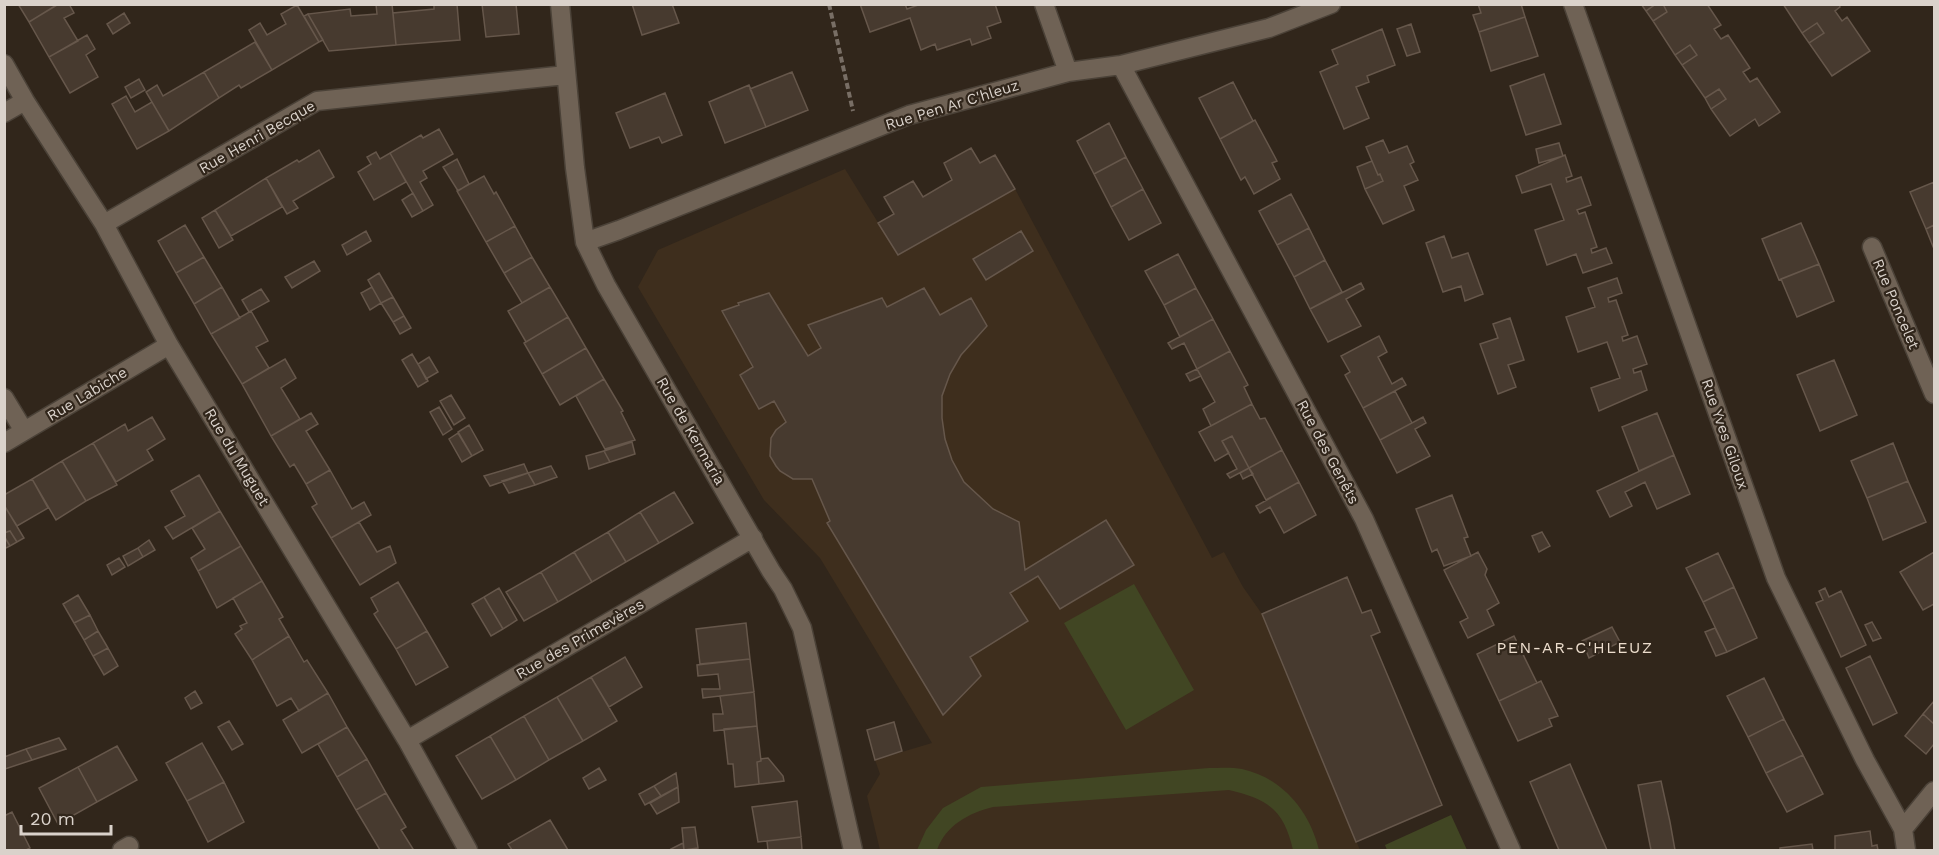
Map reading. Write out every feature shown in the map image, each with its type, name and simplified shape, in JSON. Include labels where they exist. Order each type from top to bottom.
[{"type":"street","name":"Rue de Kermaria","points":[[560,4],[574,168],[585,242],[606,285],[783,589],[802,627],[853,850]]},
{"type":"street","points":[[1044,4],[1068,72]]},
{"type":"street","name":"Rue Pen Ar C'hleuz","points":[[585,242],[909,115],[1068,72],[1121,65],[1269,28],[1330,4]]},
{"type":"street","name":"Rue Yves Giloux","points":[[1574,4],[1776,578],[1865,760],[1903,829],[1906,850]]},
{"type":"street","name":"Rue du Muguet","points":[[4,64],[104,224],[169,345],[407,741],[468,850]]},
{"type":"street","name":"Rue des Genêts","points":[[1121,65],[1364,519],[1511,850]]},
{"type":"street","name":"Rue Henri Becque","points":[[104,224],[318,101],[566,75]]},
{"type":"street","points":[[4,113],[26,101]]},
{"type":"street","name":"Rue Poncelet","points":[[1872,247],[1935,394]]},
{"type":"street","name":"Rue Labiche","points":[[4,443],[169,345]]},
{"type":"street","points":[[4,398],[24,431]]},
{"type":"street","name":"Rue des Primevères","points":[[407,741],[753,538]]},
{"type":"street","points":[[1903,829],[1935,791]]},
{"type":"path","points":[[829,4],[858,135]]},
{"type":"shaded area","points":[[845,169],[898,255],[1015,189],[1212,558],[1224,552],[1243,587],[1262,614],[1360,850],[880,850],[867,796],[880,774],[875,760],[932,743],[820,558],[764,500],[638,287],[658,250]]},
{"type":"green space","points":[[1134,584],[1194,690],[1126,730],[1064,623]]},
{"type":"green space","points":[[1209,768],[1242,769],[1270,780],[1282,789],[1301,810],[1315,836],[1319,850],[1293,850],[1285,825],[1272,808],[1264,802],[1229,790],[993,807],[959,821],[946,834],[937,850],[917,850],[926,830],[943,808],[981,787]]},
{"type":"green space","points":[[1451,815],[1467,850],[1387,850],[1385,845]]},
{"type":"building","points":[[18,4],[56,4],[57,5],[29,22]]},
{"type":"building","points":[[58,4],[69,4],[74,13],[64,18],[78,41],[49,57],[29,22]]},
{"type":"building","points":[[376,4],[392,4],[396,45],[329,51],[308,14],[350,9],[351,16],[377,14]]},
{"type":"building","points":[[434,4],[457,4],[460,40],[396,45],[393,13],[434,9]]},
{"type":"building","points":[[482,4],[516,4],[519,34],[486,37]]},
{"type":"building","points":[[632,4],[672,4],[679,23],[642,35]]},
{"type":"building","points":[[860,4],[905,4],[907,9],[921,4],[995,4],[1001,22],[987,27],[991,38],[972,45],[970,39],[937,50],[935,44],[921,50],[910,18],[870,32]]},
{"type":"building","points":[[1478,4],[1521,4],[1525,17],[1479,32],[1473,15],[1481,13]]},
{"type":"building","points":[[1641,4],[1656,4],[1646,11]]},
{"type":"building","points":[[1656,4],[1663,4],[1667,12],[1653,21],[1646,11]]},
{"type":"building","points":[[1663,4],[1707,4],[1721,25],[1714,29],[1721,39],[1728,35],[1750,68],[1743,72],[1750,82],[1757,78],[1780,112],[1759,126],[1755,119],[1730,136],[1711,109],[1726,99],[1719,89],[1705,98],[1682,65],[1697,55],[1690,45],[1675,55],[1653,21],[1667,12]]},
{"type":"building","points":[[1783,4],[1839,4],[1840,7],[1835,11],[1842,21],[1847,17],[1870,51],[1832,76],[1809,43],[1824,33],[1817,23],[1802,33]]},
{"type":"building","points":[[297,5],[319,42],[272,70],[249,30],[260,23],[267,35],[286,24],[281,14]]},
{"type":"building","points":[[124,13],[130,23],[113,34],[107,24]]},
{"type":"building","points":[[308,14],[323,40],[319,42],[304,16]]},
{"type":"building","points":[[1525,17],[1538,56],[1491,71],[1479,32]]},
{"type":"building","points":[[1817,23],[1824,33],[1809,43],[1802,33]]},
{"type":"building","points":[[1411,24],[1420,52],[1407,56],[1397,29]]},
{"type":"building","points":[[1382,29],[1395,65],[1367,76],[1369,82],[1356,87],[1369,118],[1344,129],[1320,72],[1338,64],[1332,50]]},
{"type":"building","points":[[87,35],[95,49],[86,55],[98,77],[70,93],[49,57]]},
{"type":"building","points":[[255,42],[272,70],[241,88],[239,85],[219,98],[204,72]]},
{"type":"building","points":[[1690,45],[1697,55],[1682,65],[1675,55]]},
{"type":"building","points":[[204,72],[219,98],[169,131],[146,92],[157,85],[163,96]]},
{"type":"building","points":[[792,72],[808,110],[766,127],[750,89]]},
{"type":"building","points":[[1544,74],[1561,124],[1526,135],[1510,86]]},
{"type":"building","points":[[139,79],[145,90],[131,98],[125,87]]},
{"type":"building","points":[[1233,82],[1253,121],[1220,139],[1199,98]]},
{"type":"building","points":[[749,85],[766,127],[725,143],[709,102]]},
{"type":"building","points":[[1719,89],[1726,99],[1711,109],[1705,98]]},
{"type":"building","points":[[665,93],[682,135],[662,143],[659,137],[630,148],[616,113]]},
{"type":"building","points":[[126,96],[135,112],[152,102],[169,131],[137,149],[112,104]]},
{"type":"building","points":[[1255,120],[1277,161],[1272,163],[1280,179],[1254,194],[1245,177],[1241,180],[1220,139]]},
{"type":"building","points":[[1109,123],[1126,157],[1094,174],[1077,141]]},
{"type":"building","points":[[439,129],[453,154],[423,171],[427,178],[420,182],[433,205],[423,211],[390,153],[421,135],[423,138]]},
{"type":"building","points":[[1383,140],[1389,153],[1407,146],[1414,162],[1410,164],[1418,180],[1404,186],[1414,210],[1383,224],[1365,189],[1383,181],[1366,147]]},
{"type":"building","points":[[1559,143],[1563,156],[1539,163],[1536,149]]},
{"type":"building","points":[[971,148],[980,163],[995,155],[1015,189],[898,255],[878,223],[894,214],[884,197],[913,181],[923,197],[952,180],[944,163]]},
{"type":"building","points":[[319,150],[334,177],[293,201],[298,208],[287,214],[266,178]]},
{"type":"building","points":[[376,152],[380,159],[390,153],[406,182],[374,200],[358,172],[371,164],[367,157]]},
{"type":"building","points":[[1565,155],[1572,176],[1566,178],[1567,182],[1581,177],[1591,205],[1577,210],[1579,214],[1585,212],[1597,247],[1591,249],[1592,253],[1606,248],[1612,263],[1583,273],[1576,254],[1547,265],[1535,230],[1564,220],[1551,184],[1522,193],[1516,176]]},
{"type":"building","points":[[1126,157],[1143,189],[1111,207],[1094,174]]},
{"type":"building","points":[[457,159],[469,184],[458,191],[443,167]]},
{"type":"building","points":[[1372,161],[1383,181],[1365,189],[1357,167]]},
{"type":"building","points":[[484,176],[515,226],[486,242],[457,191]]},
{"type":"building","points":[[266,178],[282,207],[231,236],[215,210]]},
{"type":"building","points":[[1934,182],[1934,225],[1926,229],[1910,192]]},
{"type":"building","points":[[1143,189],[1161,223],[1129,240],[1111,207]]},
{"type":"building","points":[[413,193],[423,211],[412,217],[402,200]]},
{"type":"building","points":[[1291,194],[1309,228],[1277,245],[1259,211]]},
{"type":"building","points":[[215,210],[233,240],[219,248],[202,218]]},
{"type":"building","points":[[1801,223],[1819,264],[1779,280],[1762,239]]},
{"type":"building","points":[[185,225],[204,257],[176,273],[158,241]]},
{"type":"building","points":[[1934,225],[1934,249],[1926,229]]},
{"type":"building","points":[[515,226],[532,257],[504,273],[486,242]]},
{"type":"building","points":[[1309,228],[1325,260],[1294,277],[1277,245]]},
{"type":"building","points":[[366,231],[371,241],[347,255],[342,245]]},
{"type":"building","points":[[1021,231],[1033,251],[986,280],[973,259]]},
{"type":"building","points":[[1444,236],[1452,258],[1468,253],[1483,294],[1465,301],[1461,286],[1443,292],[1426,243]]},
{"type":"building","points":[[1178,254],[1196,288],[1164,305],[1145,271]]},
{"type":"building","points":[[204,257],[222,287],[194,304],[176,273]]},
{"type":"building","points":[[532,257],[550,287],[522,303],[504,273]]},
{"type":"building","points":[[1325,260],[1342,292],[1310,309],[1294,277]]},
{"type":"building","points":[[314,261],[320,271],[292,288],[285,277]]},
{"type":"building","points":[[1819,264],[1834,301],[1797,317],[1781,279]]},
{"type":"building","points":[[379,273],[393,297],[381,303],[368,280]]},
{"type":"building","points":[[1617,278],[1622,293],[1608,298],[1609,302],[1616,300],[1628,335],[1622,337],[1623,341],[1637,336],[1647,364],[1633,369],[1634,373],[1641,371],[1647,390],[1599,411],[1591,388],[1620,378],[1607,342],[1578,352],[1566,317],[1595,307],[1588,288]]},
{"type":"building","points":[[1361,283],[1364,289],[1346,299],[1361,326],[1328,342],[1310,309]]},
{"type":"building","points":[[222,287],[240,318],[211,334],[194,304]]},
{"type":"building","points":[[372,287],[381,303],[370,310],[361,293]]},
{"type":"building","points":[[550,287],[568,317],[526,342],[508,311]]},
{"type":"building","points":[[924,288],[940,315],[971,298],[987,326],[961,355],[950,374],[942,396],[945,439],[952,460],[964,482],[993,509],[1019,522],[1025,570],[1106,520],[1134,565],[1060,609],[1038,576],[1010,593],[1028,621],[970,657],[981,676],[943,715],[827,523],[830,521],[812,479],[793,479],[780,471],[770,456],[771,438],[776,430],[786,422],[774,401],[759,409],[740,375],[753,367],[722,311],[769,293],[808,356],[821,348],[808,325],[882,298],[887,307]]},
{"type":"building","points":[[1196,288],[1213,319],[1180,337],[1164,305]]},
{"type":"building","points":[[261,289],[269,301],[249,312],[242,300]]},
{"type":"building","points":[[393,297],[404,316],[393,322],[381,303]]},
{"type":"building","points":[[251,311],[268,341],[256,347],[269,368],[242,384],[211,334]]},
{"type":"building","points":[[404,316],[411,328],[400,334],[393,322]]},
{"type":"building","points":[[568,317],[586,348],[542,374],[524,343]]},
{"type":"building","points":[[1510,318],[1524,360],[1508,365],[1516,387],[1498,394],[1480,344],[1498,338],[1493,324]]},
{"type":"building","points":[[1213,319],[1230,351],[1197,369],[1184,343],[1172,349],[1168,343]]},
{"type":"building","points":[[1379,336],[1387,352],[1378,357],[1392,384],[1402,378],[1406,385],[1363,408],[1345,375],[1350,372],[1341,356]]},
{"type":"building","points":[[586,348],[604,379],[560,405],[542,374]]},
{"type":"building","points":[[1230,351],[1248,385],[1244,387],[1252,404],[1211,426],[1203,409],[1215,402],[1197,369]]},
{"type":"building","points":[[412,354],[428,381],[418,387],[402,360]]},
{"type":"building","points":[[429,357],[438,372],[426,379],[418,364]]},
{"type":"building","points":[[285,359],[296,378],[281,388],[300,419],[271,436],[242,384]]},
{"type":"building","points":[[1834,360],[1857,415],[1820,431],[1797,375]]},
{"type":"building","points":[[1197,369],[1201,376],[1190,381],[1186,374]]},
{"type":"building","points":[[604,379],[623,411],[621,412],[635,440],[605,449],[576,396]]},
{"type":"building","points":[[1395,391],[1412,423],[1380,440],[1363,408]]},
{"type":"building","points":[[451,395],[465,418],[454,425],[440,401]]},
{"type":"building","points":[[1252,404],[1260,419],[1265,418],[1282,450],[1249,468],[1232,436],[1222,441],[1229,453],[1215,461],[1199,432]]},
{"type":"building","points":[[439,407],[452,429],[443,435],[430,412]]},
{"type":"building","points":[[311,413],[318,424],[306,431],[330,470],[306,484],[294,464],[290,467],[271,436]]},
{"type":"building","points":[[1657,413],[1674,455],[1639,471],[1622,427]]},
{"type":"building","points":[[152,417],[165,439],[147,450],[153,460],[116,482],[93,443],[125,424],[128,431]]},
{"type":"building","points":[[1423,417],[1426,423],[1415,429],[1430,456],[1397,473],[1380,440]]},
{"type":"building","points":[[469,425],[483,450],[472,456],[458,432]]},
{"type":"building","points":[[458,433],[472,456],[462,462],[449,439]]},
{"type":"building","points":[[1232,436],[1249,468],[1230,478],[1227,474],[1237,469],[1222,441]]},
{"type":"building","points":[[632,442],[635,454],[610,462],[604,451]]},
{"type":"building","points":[[93,443],[117,485],[86,501],[62,461]]},
{"type":"building","points":[[1893,443],[1908,481],[1867,498],[1851,461]]},
{"type":"building","points":[[1282,450],[1299,482],[1266,500],[1249,468]]},
{"type":"building","points":[[604,451],[610,462],[589,469],[586,456]]},
{"type":"building","points":[[1674,455],[1690,494],[1657,509],[1645,482],[1625,492],[1632,506],[1610,517],[1597,491]]},
{"type":"building","points":[[62,461],[86,501],[56,520],[32,479]]},
{"type":"building","points":[[524,464],[528,473],[490,486],[484,476]]},
{"type":"building","points":[[551,466],[557,477],[535,485],[528,473]]},
{"type":"building","points":[[1249,468],[1253,474],[1243,479],[1240,473]]},
{"type":"building","points":[[330,470],[352,509],[364,502],[371,515],[331,538],[312,507],[317,504],[306,484]]},
{"type":"building","points":[[528,473],[535,485],[509,493],[502,481]]},
{"type":"building","points":[[199,475],[220,511],[173,539],[165,527],[185,516],[171,491]]},
{"type":"building","points":[[32,479],[48,508],[17,526],[4,505],[4,495]]},
{"type":"building","points":[[1908,481],[1926,522],[1883,540],[1867,498]]},
{"type":"building","points":[[1299,482],[1316,515],[1284,533],[1270,507],[1260,513],[1256,506]]},
{"type":"building","points":[[674,492],[693,523],[659,543],[640,512]]},
{"type":"building","points":[[1452,495],[1468,537],[1464,538],[1471,556],[1444,566],[1437,549],[1432,552],[1416,509]]},
{"type":"building","points":[[4,505],[24,538],[17,542],[10,531],[4,533]]},
{"type":"building","points":[[220,511],[241,546],[198,571],[191,558],[205,549],[192,528]]},
{"type":"building","points":[[640,512],[659,543],[626,562],[608,532]]},
{"type":"building","points":[[359,522],[377,552],[390,546],[396,563],[360,585],[331,538]]},
{"type":"building","points":[[10,531],[17,542],[10,546],[4,533]]},
{"type":"building","points":[[608,532],[626,562],[592,582],[574,552]]},
{"type":"building","points":[[1542,532],[1550,546],[1539,552],[1532,536]]},
{"type":"building","points":[[4,536],[10,546],[4,549]]},
{"type":"building","points":[[149,540],[155,550],[143,557],[138,548]]},
{"type":"building","points":[[241,546],[262,581],[217,608],[198,571]]},
{"type":"building","points":[[138,548],[143,557],[128,566],[123,556]]},
{"type":"building","points":[[574,552],[592,582],[558,602],[541,572]]},
{"type":"building","points":[[1478,552],[1487,569],[1485,575],[1499,603],[1487,610],[1494,625],[1468,638],[1460,622],[1468,618],[1444,570]]},
{"type":"building","points":[[1934,552],[1934,604],[1923,610],[1900,572]]},
{"type":"building","points":[[1718,553],[1734,587],[1703,602],[1686,568]]},
{"type":"building","points":[[119,558],[125,567],[112,575],[107,565]]},
{"type":"building","points":[[541,572],[558,602],[524,621],[506,592]]},
{"type":"building","points":[[1347,577],[1362,613],[1371,610],[1380,632],[1371,636],[1442,805],[1356,842],[1262,614]]},
{"type":"building","points":[[262,581],[283,617],[279,619],[289,636],[252,660],[235,634],[242,629],[240,626],[247,623],[233,598]]},
{"type":"building","points":[[398,582],[427,631],[396,649],[374,614],[378,611],[371,598]]},
{"type":"building","points":[[1734,587],[1757,638],[1727,652],[1703,602]]},
{"type":"building","points":[[499,588],[517,620],[503,629],[484,597]]},
{"type":"building","points":[[1825,588],[1829,597],[1841,591],[1866,645],[1841,657],[1816,603],[1823,600],[1819,591]]},
{"type":"building","points":[[78,595],[90,615],[74,623],[63,604]]},
{"type":"building","points":[[484,597],[503,629],[491,636],[472,604]]},
{"type":"building","points":[[90,615],[98,631],[84,640],[74,623]]},
{"type":"building","points":[[1872,622],[1881,638],[1873,641],[1865,625]]},
{"type":"building","points":[[746,623],[750,659],[700,664],[696,629]]},
{"type":"building","points":[[1612,627],[1620,642],[1589,658],[1582,641]]},
{"type":"building","points":[[1715,628],[1727,652],[1716,656],[1705,632]]},
{"type":"building","points":[[98,631],[108,648],[93,656],[84,640]]},
{"type":"building","points":[[427,631],[448,667],[416,685],[396,649]]},
{"type":"building","points":[[289,636],[304,662],[307,660],[328,693],[299,711],[291,698],[277,706],[252,660]]},
{"type":"building","points":[[1514,636],[1537,683],[1499,701],[1477,654]]},
{"type":"building","points":[[108,648],[118,666],[104,675],[93,656]]},
{"type":"building","points":[[1870,656],[1897,713],[1873,725],[1846,668]]},
{"type":"building","points":[[625,657],[642,687],[609,707],[591,677]]},
{"type":"building","points":[[750,659],[754,692],[703,698],[702,689],[720,689],[718,674],[698,676],[697,665]]},
{"type":"building","points":[[591,677],[617,721],[583,741],[557,697]]},
{"type":"building","points":[[1764,678],[1784,719],[1748,737],[1727,696]]},
{"type":"building","points":[[1541,681],[1558,716],[1549,719],[1552,726],[1518,741],[1499,701]]},
{"type":"building","points":[[195,691],[202,703],[191,709],[185,698]]},
{"type":"building","points":[[754,692],[757,726],[714,731],[713,714],[723,714],[720,696]]},
{"type":"building","points":[[328,693],[347,727],[302,753],[283,720]]},
{"type":"building","points":[[557,697],[583,741],[549,760],[524,716]]},
{"type":"building","points":[[1934,701],[1934,724],[1923,714]]},
{"type":"building","points":[[1923,714],[1934,724],[1934,744],[1926,754],[1905,736]]},
{"type":"building","points":[[524,716],[549,760],[516,780],[490,736]]},
{"type":"building","points":[[1784,719],[1803,755],[1766,773],[1748,737]]},
{"type":"building","points":[[229,721],[243,744],[232,750],[218,727]]},
{"type":"building","points":[[894,722],[902,751],[875,760],[867,730]]},
{"type":"building","points":[[757,726],[761,761],[757,762],[759,784],[735,787],[733,764],[728,764],[724,729]]},
{"type":"building","points":[[347,727],[367,759],[337,777],[318,744]]},
{"type":"building","points":[[490,736],[516,780],[482,799],[456,756]]},
{"type":"building","points":[[59,738],[66,749],[32,760],[26,749]]},
{"type":"building","points":[[202,743],[224,782],[187,801],[166,763]]},
{"type":"building","points":[[117,746],[137,780],[97,802],[78,767]]},
{"type":"building","points":[[26,749],[32,760],[5,769],[4,757]]},
{"type":"building","points":[[1803,755],[1823,794],[1787,812],[1766,773]]},
{"type":"building","points":[[768,758],[783,776],[784,781],[759,784],[757,762]]},
{"type":"building","points":[[367,759],[386,793],[356,810],[337,777]]},
{"type":"building","points":[[1570,764],[1607,850],[1559,850],[1530,782]]},
{"type":"building","points":[[78,767],[97,802],[58,824],[39,788]]},
{"type":"building","points":[[599,768],[606,780],[589,789],[583,778]]},
{"type":"building","points":[[676,773],[678,787],[661,796],[654,786]]},
{"type":"building","points":[[1661,781],[1675,850],[1651,850],[1638,785]]},
{"type":"building","points":[[224,782],[244,822],[208,842],[187,801]]},
{"type":"building","points":[[654,786],[661,796],[645,805],[639,794]]},
{"type":"building","points":[[678,787],[679,802],[657,814],[650,803]]},
{"type":"building","points":[[386,793],[406,827],[401,830],[413,849],[411,850],[380,850],[356,810]]},
{"type":"building","points":[[797,801],[801,837],[758,842],[752,807]]},
{"type":"building","points":[[12,812],[30,848],[26,850],[4,850],[4,816]]},
{"type":"building","points":[[550,820],[568,850],[512,850],[508,844]]},
{"type":"building","points":[[695,827],[698,848],[684,850],[682,828]]},
{"type":"building","points":[[1870,831],[1872,846],[1877,845],[1878,850],[1835,850],[1835,836]]},
{"type":"building","points":[[801,837],[802,850],[768,850],[767,841]]},
{"type":"building","points":[[683,843],[684,850],[671,849]]},
{"type":"building","points":[[1812,844],[1813,850],[1780,850],[1780,848]]},
{"type":"district","name":"PEN-AR-C'HLEUZ","points":[[1575,647]]}]
